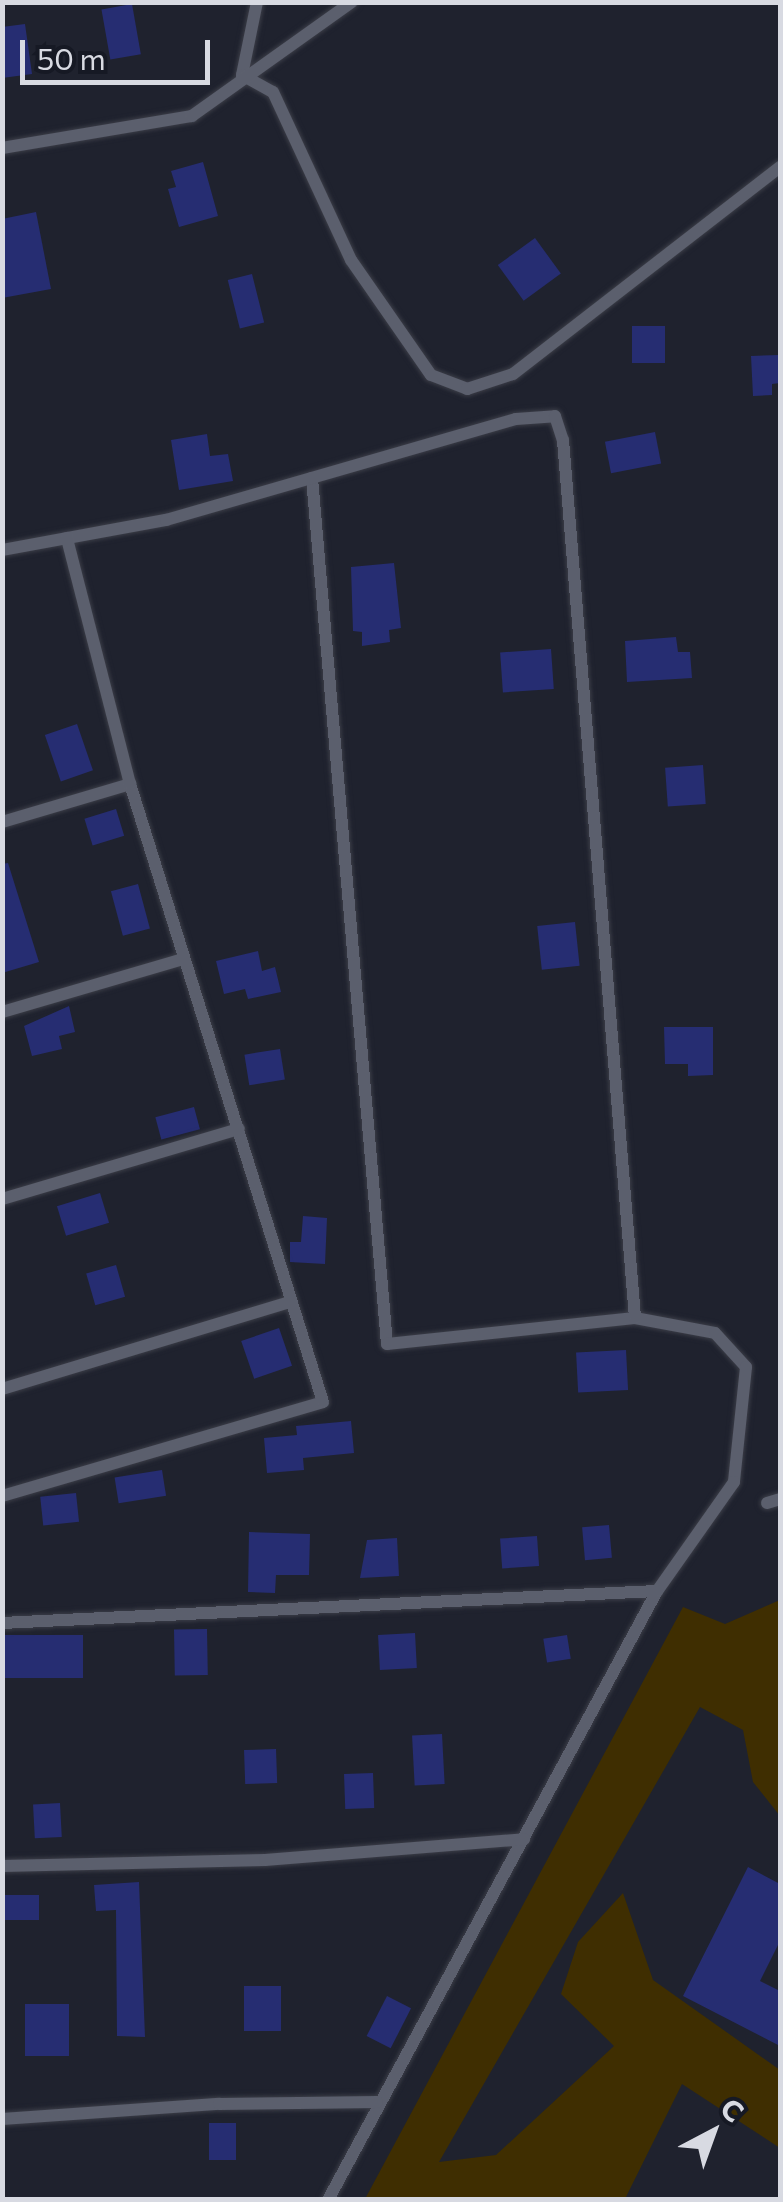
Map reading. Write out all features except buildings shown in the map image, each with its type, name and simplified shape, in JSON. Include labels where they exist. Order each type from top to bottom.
[{"type":"lane","points":[[242,76],[256,2]]},
{"type":"lane","points":[[2,148],[192,116],[242,76],[277,60],[352,2]]},
{"type":"lane","points":[[242,76],[273,92],[352,260],[431,375],[467,389],[514,374],[780,167]]},
{"type":"lane","points":[[2,550],[166,520],[516,419],[554,416],[563,440],[635,1318]]},
{"type":"lane","points":[[312,478],[387,1344],[635,1318],[715,1333],[746,1367],[734,1482],[657,1591],[377,2102],[328,2200]]},
{"type":"lane","points":[[2,1496],[322,1402],[287,1303],[239,1129],[130,784],[66,538]]},
{"type":"lane","points":[[2,822],[130,784]]},
{"type":"lane","points":[[2,1012],[183,959]]},
{"type":"lane","points":[[2,1199],[239,1129]]},
{"type":"lane","points":[[2,1389],[287,1303]]},
{"type":"lane","points":[[2,1624],[657,1591]]},
{"type":"lane","points":[[2,1866],[265,1860],[524,1838]]},
{"type":"lane","points":[[2,2119],[219,2104],[377,2102]]},
{"type":"shaded area","points":[[780,1600],[780,1816],[753,1782],[743,1730],[700,1707],[439,2162],[496,2155],[614,2046],[561,1994],[578,1942],[623,1893],[653,1980],[780,2070],[780,2148],[682,2084],[625,2199],[365,2199],[683,1607],[725,1624]]}]
